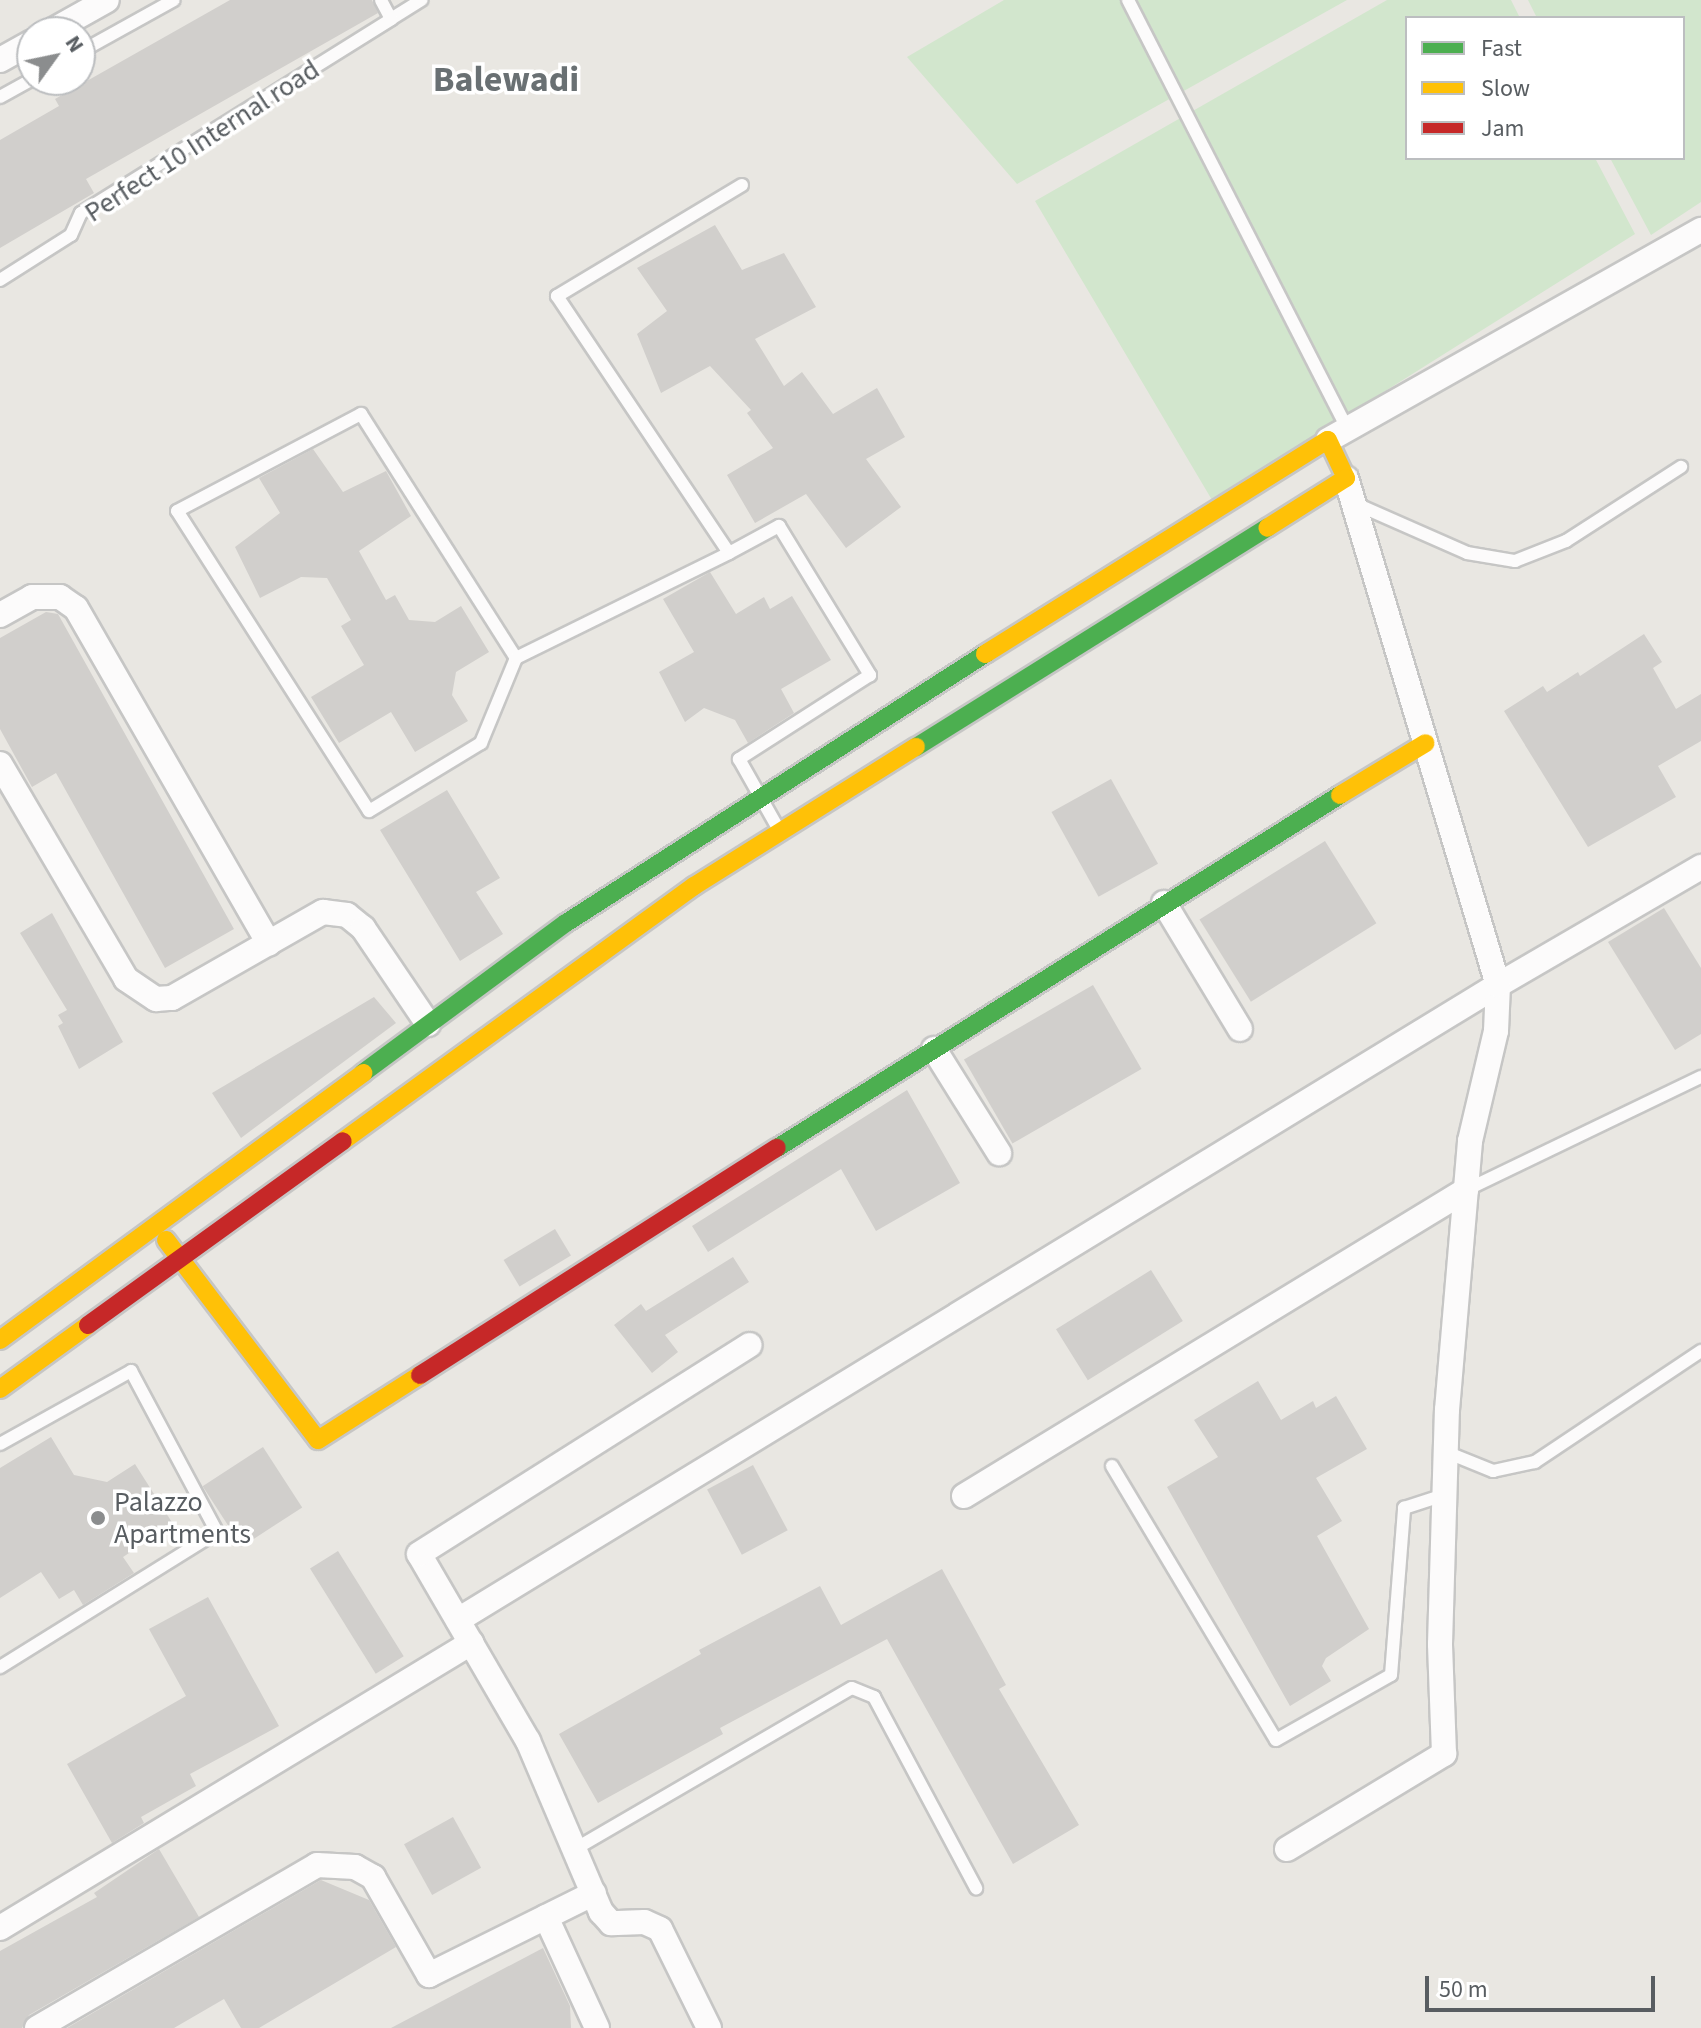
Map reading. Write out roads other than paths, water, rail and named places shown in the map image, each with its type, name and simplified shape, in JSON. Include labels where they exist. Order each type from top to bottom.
[{"type":"street","points":[[78,16],[107,0]]},
{"type":"street","points":[[0,1340],[566,923],[759,795],[1338,435],[1701,230]]},
{"type":"street","points":[[1287,1849],[1444,1754],[1446,1452],[1470,1141],[1496,1031],[1498,985],[1346,478],[1338,435]]},
{"type":"street","points":[[0,1389],[465,1049],[694,886],[1346,478]]},
{"type":"street","points":[[0,615],[32,597],[60,597],[76,608],[269,943]]},
{"type":"street","points":[[156,1227],[318,1440],[1164,903],[1426,743]]},
{"type":"street","points":[[0,764],[126,979],[156,999],[172,998],[323,912],[347,915],[363,928],[428,1024]]},
{"type":"street","points":[[458,1620],[1498,985],[1701,867]]},
{"type":"street","points":[[1164,903],[1240,1029]]},
{"type":"street","points":[[934,1049],[999,1153]]},
{"type":"street","points":[[964,1496],[1466,1190]]},
{"type":"street","points":[[709,2028],[660,1929],[644,1922],[611,1923],[594,1893],[528,1741],[419,1554],[749,1345]]},
{"type":"street","points":[[0,1928],[471,1643]]},
{"type":"street","points":[[37,2028],[317,1865],[355,1867],[373,1877],[429,1975],[594,1893]]},
{"type":"street","points":[[546,1917],[597,2028]]},
{"type":"lane","points":[[96,43],[174,0]]},
{"type":"lane","points":[[381,0],[391,19]]},
{"type":"lane","name":"Perfect 10 Internal road","points":[[0,280],[71,235],[81,213],[422,0]]},
{"type":"lane","points":[[1128,0],[1338,435]]},
{"type":"lane","points":[[729,553],[557,296],[742,185]]},
{"type":"lane","points":[[516,658],[361,414],[177,511],[369,811],[481,743],[516,658],[779,526],[870,675],[739,759],[781,832]]},
{"type":"lane","points":[[1353,502],[1467,553],[1515,561],[1566,541],[1681,467]]},
{"type":"lane","points":[[1466,1190],[1701,1077]]},
{"type":"lane","points":[[1446,1452],[1493,1471],[1535,1462],[1701,1351]]},
{"type":"lane","points":[[0,1444],[131,1371],[217,1532],[0,1667]]},
{"type":"lane","points":[[1112,1466],[1276,1740],[1391,1675],[1404,1508],[1444,1495]]},
{"type":"lane","points":[[575,1849],[852,1688],[874,1697],[976,1888]]},
{"type":"place","name":"Palazzo Apartments","points":[[98,1518]]},
{"type":"district","name":"Balewadi","points":[[506,80]]}]
